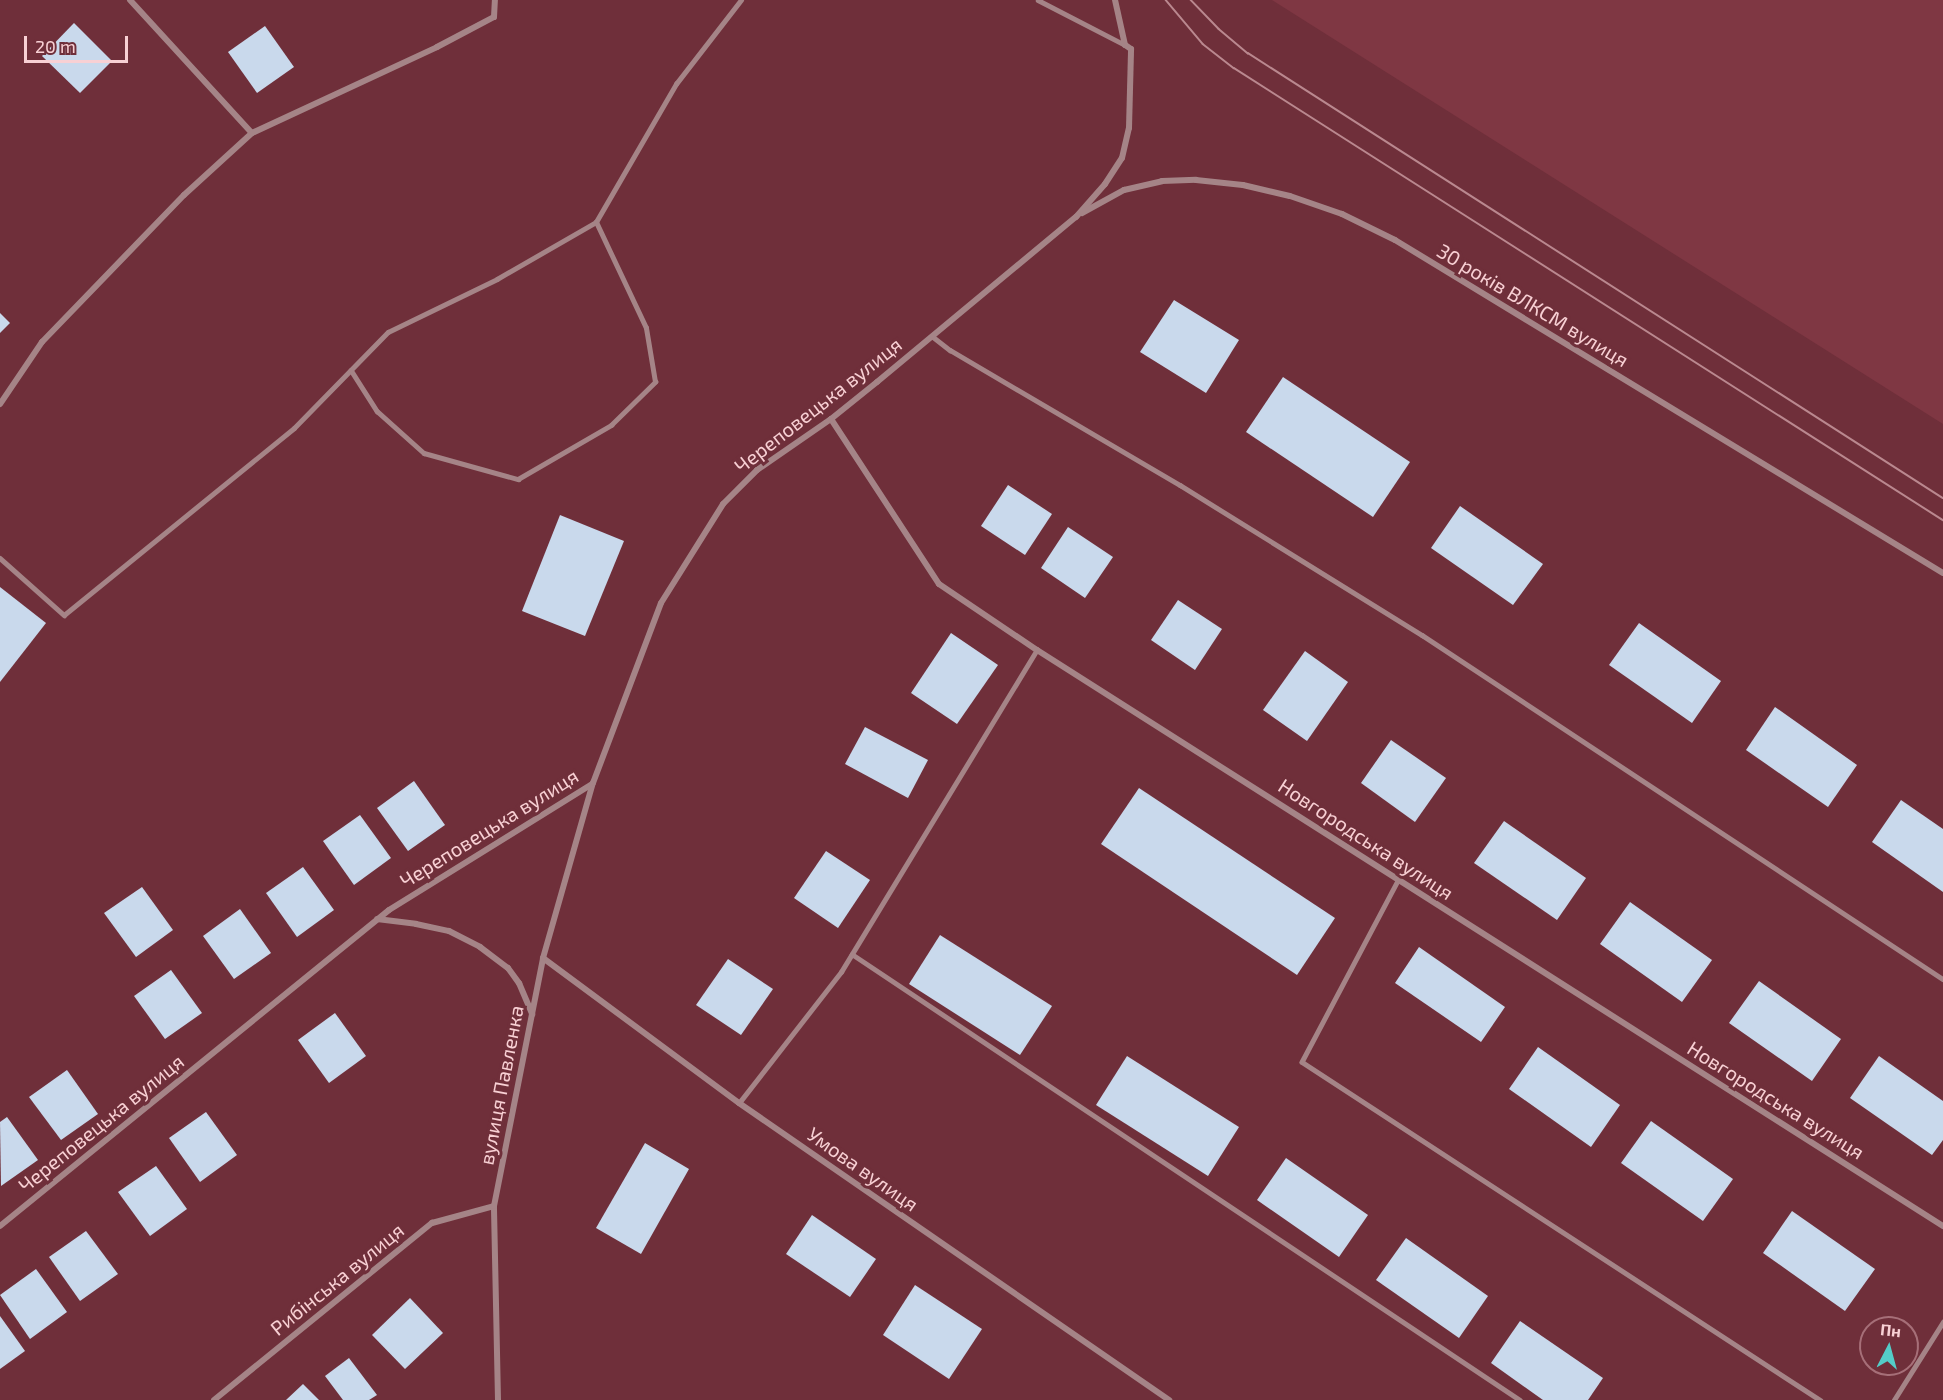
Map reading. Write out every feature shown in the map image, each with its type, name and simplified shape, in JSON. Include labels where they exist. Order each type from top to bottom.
[{"type":"street","points":[[130,0],[252,133]]},
{"type":"street","points":[[0,404],[42,342],[184,195],[252,133],[494,17],[495,0]]},
{"type":"street","points":[[1115,0],[1128,47]]},
{"type":"street","name":"Череповецька вулиця","points":[[0,1226],[377,920],[593,783],[662,603],[691,552],[723,504],[757,470],[831,419],[1076,217],[1106,184],[1122,158],[1129,129],[1128,47]]},
{"type":"street","name":"30 років ВЛКСМ вулиця","points":[[1076,217],[1124,190],[1162,182],[1196,180],[1243,185],[1290,196],[1342,214],[1395,240],[1943,573]]},
{"type":"street","name":"Новгородська вулиця","points":[[831,419],[939,584],[1037,650],[1943,1226]]},
{"type":"street","name":"вулиця Павленка","points":[[498,1400],[494,1206],[543,958],[593,783]]},
{"type":"street","points":[[377,920],[416,924],[449,931],[480,947],[508,968],[519,983],[532,1014]]},
{"type":"street","name":"Умова вулиця","points":[[543,958],[739,1103],[1169,1400]]},
{"type":"street","name":"Рибінська вулиця","points":[[214,1400],[432,1223],[494,1206]]},
{"type":"lane","points":[[0,558],[64,615],[294,428],[388,332],[497,279],[596,222],[676,84],[741,0]]},
{"type":"lane","points":[[1038,0],[1128,47]]},
{"type":"lane","points":[[351,370],[377,411],[424,453],[518,479],[611,425],[656,382],[646,328],[596,222]]},
{"type":"lane","points":[[932,336],[950,350],[1180,484],[1422,635],[1943,979]]},
{"type":"lane","points":[[739,1103],[841,972],[1037,650]]},
{"type":"lane","points":[[1399,879],[1302,1062],[1820,1400]]},
{"type":"lane","points":[[852,954],[1520,1400]]},
{"type":"lane","points":[[1894,1400],[1943,1322]]},
{"type":"shaded area","points":[[1272,0],[1943,0],[1943,424]]},
{"type":"building","points":[[74,23],[112,61],[80,93],[42,56]]},
{"type":"building","points":[[265,26],[294,67],[257,93],[228,52]]},
{"type":"building","points":[[1174,300],[1239,340],[1206,393],[1140,352]]},
{"type":"building","points":[[0,313],[10,323],[0,333]]},
{"type":"building","points":[[1283,377],[1410,462],[1373,517],[1246,432]]},
{"type":"building","points":[[1008,485],[1052,514],[1025,555],[981,526]]},
{"type":"building","points":[[1460,506],[1543,564],[1513,605],[1431,548]]},
{"type":"building","points":[[560,515],[624,541],[585,636],[522,611]]},
{"type":"building","points":[[1068,527],[1113,557],[1085,598],[1041,568]]},
{"type":"building","points":[[0,587],[46,623],[0,682]]},
{"type":"building","points":[[1178,600],[1222,629],[1195,670],[1151,640]]},
{"type":"building","points":[[1639,623],[1721,681],[1692,723],[1609,665]]},
{"type":"building","points":[[951,633],[998,665],[957,724],[911,693]]},
{"type":"building","points":[[1305,651],[1348,682],[1307,741],[1263,710]]},
{"type":"building","points":[[1775,707],[1857,765],[1828,807],[1746,750]]},
{"type":"building","points":[[865,727],[928,760],[908,798],[845,764]]},
{"type":"building","points":[[1391,740],[1446,778],[1415,822],[1361,783]]},
{"type":"building","points":[[414,781],[445,825],[408,851],[377,808]]},
{"type":"building","points":[[1139,788],[1335,918],[1297,975],[1101,844]]},
{"type":"building","points":[[1901,800],[1943,829],[1943,892],[1872,842]]},
{"type":"building","points":[[360,815],[391,858],[354,885],[323,841]]},
{"type":"building","points":[[1504,821],[1586,878],[1557,920],[1474,863]]},
{"type":"building","points":[[826,851],[870,880],[838,928],[794,898]]},
{"type":"building","points":[[303,867],[334,910],[297,937],[266,893]]},
{"type":"building","points":[[142,887],[173,930],[136,957],[104,913]]},
{"type":"building","points":[[1630,902],[1712,960],[1682,1002],[1600,944]]},
{"type":"building","points":[[240,909],[271,953],[234,979],[203,936]]},
{"type":"building","points":[[940,935],[1052,1006],[1020,1055],[909,984]]},
{"type":"building","points":[[1419,947],[1505,1007],[1481,1042],[1395,983]]},
{"type":"building","points":[[728,959],[773,989],[741,1035],[696,1005]]},
{"type":"building","points":[[171,970],[202,1013],[165,1039],[134,996]]},
{"type":"building","points":[[1759,981],[1841,1039],[1812,1081],[1729,1023]]},
{"type":"building","points":[[335,1013],[366,1056],[329,1083],[298,1040]]},
{"type":"building","points":[[1538,1047],[1620,1105],[1591,1147],[1509,1089]]},
{"type":"building","points":[[1127,1056],[1239,1127],[1208,1176],[1096,1105]]},
{"type":"building","points":[[1879,1056],[1943,1101],[1943,1140],[1932,1155],[1850,1098]]},
{"type":"building","points":[[67,1070],[98,1114],[61,1140],[29,1097]]},
{"type":"building","points":[[206,1112],[237,1155],[200,1182],[169,1138]]},
{"type":"building","points":[[7,1117],[38,1160],[1,1186],[0,1122]]},
{"type":"building","points":[[1651,1121],[1733,1179],[1703,1221],[1621,1163]]},
{"type":"building","points":[[645,1143],[689,1169],[641,1254],[596,1228]]},
{"type":"building","points":[[1286,1158],[1368,1215],[1339,1257],[1257,1200]]},
{"type":"building","points":[[156,1166],[187,1209],[150,1236],[118,1192]]},
{"type":"building","points":[[1792,1211],[1875,1269],[1845,1311],[1763,1253]]},
{"type":"building","points":[[812,1215],[876,1259],[850,1297],[786,1254]]},
{"type":"building","points":[[86,1231],[118,1274],[80,1301],[49,1257]]},
{"type":"building","points":[[1406,1238],[1488,1296],[1459,1338],[1376,1280]]},
{"type":"building","points":[[36,1269],[67,1312],[30,1339],[0,1295]]},
{"type":"building","points":[[915,1285],[982,1329],[949,1379],[883,1335]]},
{"type":"building","points":[[410,1298],[443,1333],[405,1369],[372,1335]]},
{"type":"building","points":[[0,1316],[25,1351],[0,1369]]},
{"type":"building","points":[[1520,1321],[1603,1378],[1588,1400],[1543,1400],[1491,1363]]},
{"type":"building","points":[[349,1358],[377,1395],[369,1400],[343,1400],[325,1376]]},
{"type":"building","points":[[303,1384],[319,1400],[286,1400]]},
{"type":"tram line","points":[[1166,0],[1203,44],[1234,68],[1943,520]]},
{"type":"tram line","points":[[1191,0],[1219,29],[1248,53],[1943,498]]}]
